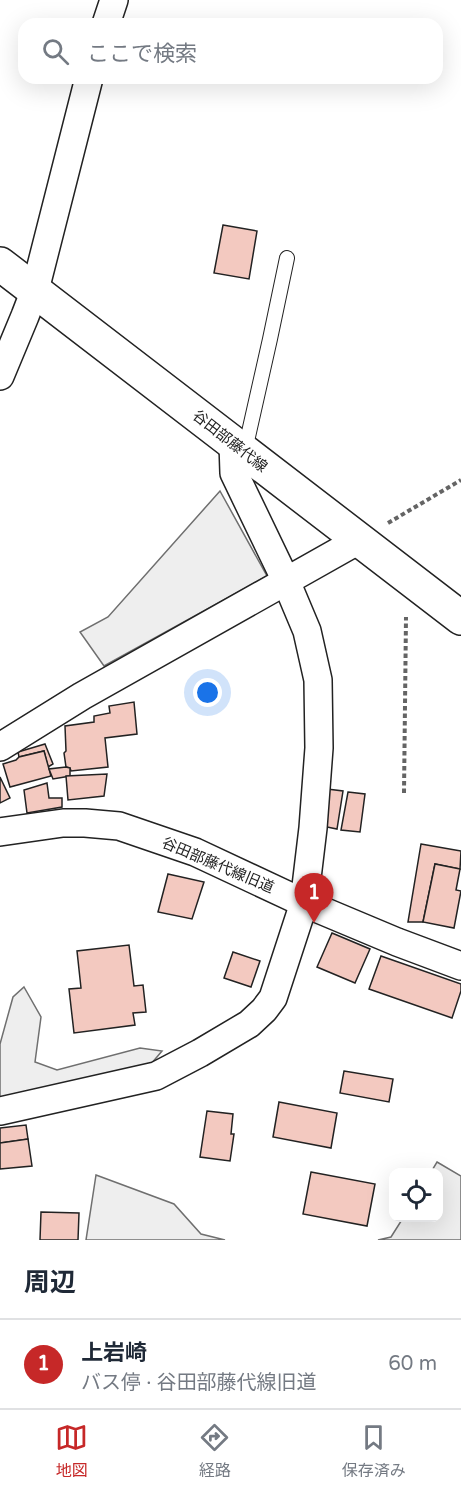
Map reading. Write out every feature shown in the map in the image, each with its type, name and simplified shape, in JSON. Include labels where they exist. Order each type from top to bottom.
[{"type":"main road","name":"谷田部藤代線","points":[[0,264],[461,618]]},
{"type":"street","points":[[108,18],[114,0]]},
{"type":"street","points":[[0,376],[34,290],[87,84]]},
{"type":"street","points":[[0,1111],[156,1076],[249,1024],[273,998],[304,903],[319,748],[318,680],[307,631],[286,581],[234,473],[239,448]]},
{"type":"street","points":[[0,747],[82,696],[358,540]]},
{"type":"street","name":"谷田部藤代線旧道","points":[[0,832],[63,823],[119,826],[195,852],[304,903],[461,966]]},
{"type":"lane","points":[[239,448],[270,339],[286,258]]},
{"type":"path","points":[[358,540],[461,480]]},
{"type":"path","points":[[404,793],[406,609],[419,586]]},
{"type":"shaded area","points":[[220,491],[267,576],[104,666],[80,632],[108,617]]},
{"type":"shaded area","points":[[24,987],[41,1017],[35,1062],[57,1070],[140,1048],[162,1051],[145,1071],[0,1102],[0,1044],[13,997]]},
{"type":"shaded area","points":[[437,1162],[461,1176],[461,1240],[378,1240],[391,1237],[400,1222],[443,1222],[443,1168],[433,1168]]},
{"type":"shaded area","points":[[96,1175],[174,1204],[201,1234],[225,1240],[86,1240]]},
{"type":"building","points":[[223,225],[257,231],[249,279],[214,273]]},
{"type":"building","points":[[134,702],[137,734],[105,738],[108,767],[71,771],[66,767],[65,726],[94,722],[94,716],[110,713],[109,706]]},
{"type":"building","points":[[45,744],[53,764],[48,767],[44,751],[19,757],[18,752]]},
{"type":"building","points":[[44,751],[51,776],[10,787],[3,764],[19,757]]},
{"type":"building","points":[[70,768],[70,776],[53,779],[49,769]]},
{"type":"building","points":[[107,774],[104,796],[68,800],[66,776]]},
{"type":"building","points":[[0,777],[10,798],[0,803]]},
{"type":"building","points":[[47,783],[49,798],[62,798],[62,807],[27,813],[24,790]]},
{"type":"building","points":[[327,789],[343,791],[337,829],[322,826]]},
{"type":"building","points":[[348,792],[365,794],[360,832],[341,830]]},
{"type":"building","points":[[421,844],[461,851],[460,869],[435,864],[423,922],[408,922]]},
{"type":"building","points":[[435,864],[460,869],[456,890],[461,891],[454,928],[423,922]]},
{"type":"building","points":[[168,874],[204,882],[192,919],[158,912]]},
{"type":"building","points":[[332,933],[370,949],[355,983],[317,967]]},
{"type":"building","points":[[129,945],[134,986],[143,985],[146,1012],[133,1013],[135,1025],[74,1033],[69,989],[81,988],[77,951]]},
{"type":"building","points":[[233,952],[260,961],[251,987],[224,978]]},
{"type":"building","points":[[381,956],[461,984],[452,1018],[369,989]]},
{"type":"building","points":[[344,1071],[393,1079],[389,1102],[340,1093]]},
{"type":"building","points":[[279,1102],[337,1113],[331,1148],[273,1137]]},
{"type":"building","points":[[207,1111],[233,1114],[231,1134],[234,1134],[230,1161],[200,1157]]},
{"type":"building","points":[[26,1125],[28,1139],[0,1143],[0,1128]]},
{"type":"building","points":[[28,1139],[32,1166],[0,1169],[0,1143]]},
{"type":"building","points":[[311,1172],[375,1184],[367,1226],[303,1214]]},
{"type":"building","points":[[41,1212],[79,1213],[78,1240],[40,1240]]},
{"type":"place","name":"上岩崎","points":[[314,923]]}]
